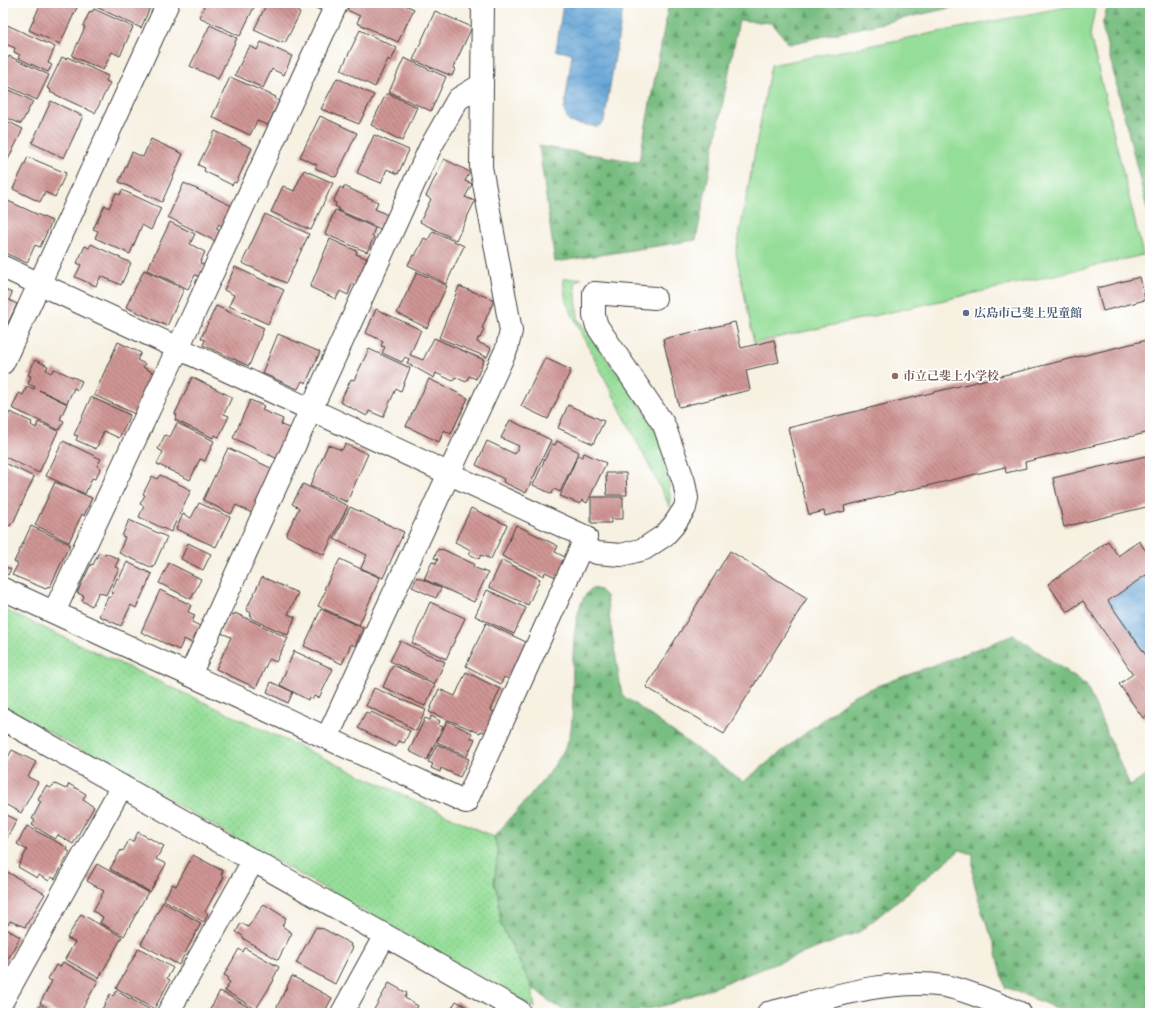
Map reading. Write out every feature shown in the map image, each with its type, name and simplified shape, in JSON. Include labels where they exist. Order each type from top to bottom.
[{"type":"street","points":[[3,363],[168,3]]},
{"type":"street","points":[[54,612],[337,3]]},
{"type":"street","points":[[327,738],[507,348],[511,331],[481,167],[482,4],[480,3]]},
{"type":"street","points":[[190,675],[430,148],[458,98],[481,85]]},
{"type":"street","points":[[3,267],[586,537],[466,802],[3,589]]},
{"type":"street","points":[[581,547],[597,553],[621,555],[644,549],[665,534],[685,508],[687,498],[684,482],[664,425],[603,336],[594,316],[594,293],[655,298]]},
{"type":"street","points":[[3,719],[519,1011],[517,1013]]},
{"type":"street","points":[[3,1000],[122,786]]},
{"type":"street","points":[[168,1013],[253,861]]},
{"type":"street","points":[[342,1013],[385,936]]},
{"type":"street","points":[[768,1013],[884,986],[922,983],[947,986],[1010,1009]]},
{"type":"green space","points":[[669,3],[972,3],[789,44],[772,23],[739,20],[696,240],[555,262],[539,146],[639,162]]},
{"type":"green space","points":[[1086,3],[1096,3],[1090,35],[1143,255],[754,343],[736,253],[771,65]]},
{"type":"green space","points":[[1109,3],[1150,3],[1150,221],[1102,25]]},
{"type":"green space","points":[[582,278],[575,282],[578,319],[650,418],[665,461],[669,484],[670,507],[566,302],[563,279]]},
{"type":"green space","points":[[592,588],[600,590],[606,596],[622,695],[743,782],[854,695],[1014,635],[1086,685],[1130,786],[1150,774],[1150,1013],[1068,1013],[1005,987],[995,945],[982,912],[973,878],[973,854],[960,850],[859,932],[667,1005],[630,1013],[574,1013],[554,1005],[532,987],[501,925],[498,895],[494,883],[498,852],[494,837],[537,788],[566,747],[570,735],[572,720],[574,635],[577,615],[583,599]]},
{"type":"green space","points":[[3,609],[494,837],[498,852],[494,883],[498,895],[501,925],[532,987],[535,1008],[3,706]]},
{"type":"water","points":[[563,3],[624,3],[604,122],[597,127],[569,122],[564,111],[572,53],[556,51]]},
{"type":"water","points":[[1146,575],[1150,580],[1150,661],[1108,601]]},
{"type":"building","points":[[41,3],[79,3],[60,44],[29,30]]},
{"type":"building","points":[[147,3],[151,5],[141,28],[90,4]]},
{"type":"building","points":[[203,3],[256,3],[240,36],[199,17],[205,4]]},
{"type":"building","points":[[267,3],[292,3],[299,6],[297,11],[300,13],[285,43],[254,30]]},
{"type":"building","points":[[304,3],[323,3],[320,10]]},
{"type":"building","points":[[350,3],[404,3],[403,4],[414,9],[398,42],[357,23],[360,16],[347,10]]},
{"type":"building","points":[[94,9],[133,27],[120,56],[112,52],[103,70],[72,56],[85,27],[83,26],[90,11],[92,12]]},
{"type":"building","points":[[435,11],[472,27],[453,68],[455,69],[452,76],[413,60]]},
{"type":"building","points":[[5,24],[55,47],[48,63],[52,65],[48,72],[18,58],[20,55],[14,52],[15,48],[3,43],[3,29]]},
{"type":"building","points":[[210,25],[237,38],[218,79],[190,66]]},
{"type":"building","points":[[360,30],[397,48],[391,61],[388,59],[375,87],[341,70]]},
{"type":"building","points":[[261,42],[292,56],[284,75],[272,69],[263,88],[235,75],[250,46],[257,50]]},
{"type":"building","points":[[9,56],[49,75],[37,100],[3,84],[3,68]]},
{"type":"building","points":[[62,57],[66,59],[67,57],[108,76],[106,81],[110,83],[95,113],[50,92],[51,90],[47,88]]},
{"type":"building","points":[[404,58],[446,77],[431,111],[389,92]]},
{"type":"building","points":[[230,77],[276,97],[275,99],[279,101],[268,125],[257,121],[250,135],[212,117]]},
{"type":"building","points":[[337,78],[374,95],[359,124],[321,109]]},
{"type":"building","points":[[3,87],[33,101],[21,124],[3,116]]},
{"type":"building","points":[[386,94],[417,107],[402,141],[371,125]]},
{"type":"building","points":[[51,101],[83,116],[64,158],[32,143]]},
{"type":"building","points":[[320,116],[357,133],[336,177],[315,168],[317,165],[300,157]]},
{"type":"building","points":[[3,119],[23,129],[3,170]]},
{"type":"building","points":[[215,131],[252,148],[236,183],[234,182],[232,185],[204,171],[205,168],[198,165]]},
{"type":"building","points":[[374,135],[409,150],[398,174],[387,169],[381,183],[357,173]]},
{"type":"building","points":[[151,139],[183,154],[162,202],[119,182],[132,152],[143,157]]},
{"type":"building","points":[[28,157],[66,173],[55,197],[45,192],[40,202],[13,189]]},
{"type":"building","points":[[444,159],[470,172],[465,181],[472,184],[465,197],[475,201],[456,240],[420,222],[431,199],[426,196]]},
{"type":"building","points":[[304,170],[333,183],[311,230],[271,212],[283,186],[294,191]]},
{"type":"building","points":[[184,183],[232,206],[222,226],[219,224],[216,229],[222,232],[217,242],[168,217]]},
{"type":"building","points":[[344,186],[378,202],[375,209],[390,216],[383,230],[338,210],[339,208],[335,206],[336,203],[333,202],[340,187],[343,189]]},
{"type":"building","points":[[122,190],[161,208],[151,230],[142,225],[130,254],[95,238],[98,231],[93,229],[105,205],[109,208],[116,193],[120,195]]},
{"type":"building","points":[[8,201],[52,221],[40,247],[35,245],[27,263],[3,252],[3,211]]},
{"type":"building","points":[[335,210],[375,228],[372,236],[374,237],[367,252],[325,234]]},
{"type":"building","points":[[265,214],[309,234],[286,283],[242,263]]},
{"type":"building","points":[[170,222],[195,234],[190,244],[205,252],[200,263],[205,265],[200,277],[195,275],[188,289],[147,270]]},
{"type":"building","points":[[433,231],[464,246],[446,284],[408,265],[413,255],[415,256],[424,238],[428,240]]},
{"type":"building","points":[[330,239],[357,251],[356,254],[368,259],[356,285],[352,284],[348,295],[340,291],[336,299],[310,287]]},
{"type":"building","points":[[91,244],[131,263],[121,285],[101,276],[96,286],[75,277],[81,265],[77,263],[85,246],[89,248]]},
{"type":"building","points":[[235,267],[284,290],[268,324],[229,306],[234,295],[224,290]]},
{"type":"building","points":[[144,270],[184,289],[167,326],[126,307]]},
{"type":"building","points":[[417,272],[447,286],[427,328],[397,313]]},
{"type":"building","points":[[1140,277],[1145,300],[1103,311],[1097,288]]},
{"type":"building","points":[[459,286],[494,300],[482,328],[484,329],[477,342],[491,348],[487,357],[439,338]]},
{"type":"building","points":[[3,289],[12,293],[9,300],[17,304],[8,323],[3,321]]},
{"type":"building","points":[[216,306],[264,328],[249,366],[203,345],[205,340],[201,338]]},
{"type":"building","points":[[376,309],[421,330],[410,355],[423,360],[434,338],[484,360],[476,379],[469,376],[466,382],[455,377],[453,381],[436,373],[434,378],[407,363],[409,359],[405,357],[402,362],[382,353],[385,347],[381,346],[383,341],[366,333]]},
{"type":"building","points":[[735,322],[741,348],[774,340],[779,362],[746,370],[750,390],[679,407],[663,339]]},
{"type":"building","points":[[278,334],[320,352],[306,383],[302,381],[298,389],[262,373]]},
{"type":"building","points":[[1147,340],[1150,352],[1150,432],[1025,462],[1026,468],[1006,473],[1005,467],[844,506],[845,511],[825,516],[824,511],[809,515],[788,428]]},
{"type":"building","points":[[118,342],[141,353],[137,360],[145,364],[143,367],[154,373],[135,414],[94,395]]},
{"type":"building","points":[[369,349],[410,368],[401,391],[396,389],[383,417],[369,411],[367,416],[340,402],[351,379],[354,380]]},
{"type":"building","points":[[545,358],[571,370],[548,419],[521,406]]},
{"type":"building","points":[[35,360],[48,366],[46,370],[51,373],[54,369],[82,381],[78,390],[74,388],[67,403],[39,390],[67,404],[60,419],[64,421],[59,430],[12,408],[19,393],[23,395],[27,386],[34,389],[35,387],[28,384],[31,376],[28,375]]},
{"type":"building","points":[[192,377],[232,397],[224,414],[229,416],[219,437],[215,435],[213,438],[175,420],[177,415],[175,414]]},
{"type":"building","points":[[429,379],[468,398],[451,434],[444,430],[439,442],[406,426]]},
{"type":"building","points":[[91,397],[130,415],[119,438],[104,431],[96,449],[76,440],[78,436],[74,435]]},
{"type":"building","points":[[250,400],[264,406],[262,410],[283,419],[281,425],[292,429],[278,459],[233,438]]},
{"type":"building","points":[[568,405],[604,421],[593,444],[558,428]]},
{"type":"building","points":[[10,412],[32,422],[31,425],[36,428],[38,422],[58,431],[39,473],[3,456],[3,428]]},
{"type":"building","points":[[510,420],[551,440],[526,493],[503,482],[504,479],[476,465],[487,441],[515,454],[519,446],[501,438]]},
{"type":"building","points":[[177,423],[214,441],[205,461],[200,459],[190,480],[157,464],[163,452],[158,449],[165,435],[170,437]]},
{"type":"building","points":[[63,441],[101,459],[97,466],[101,468],[95,479],[92,478],[85,494],[46,476]]},
{"type":"building","points":[[557,441],[579,452],[560,492],[554,489],[552,494],[533,485],[552,444],[555,445]]},
{"type":"building","points":[[345,444],[368,454],[347,502],[310,486],[328,445],[342,450]]},
{"type":"building","points":[[228,448],[273,469],[252,513],[236,505],[231,514],[203,500]]},
{"type":"building","points":[[584,453],[606,463],[587,503],[582,500],[580,504],[560,496],[578,455],[582,457]]},
{"type":"building","points":[[1150,455],[1150,506],[1064,527],[1053,478]]},
{"type":"building","points":[[3,462],[34,477],[13,523],[12,522],[10,526],[3,523]]},
{"type":"building","points":[[606,473],[626,473],[627,495],[607,495]]},
{"type":"building","points":[[160,475],[191,490],[171,532],[139,517],[144,506],[140,504],[145,495],[143,494],[152,476],[157,479]]},
{"type":"building","points":[[55,482],[92,498],[84,516],[82,514],[69,542],[35,525]]},
{"type":"building","points":[[303,484],[348,506],[324,555],[286,535],[299,508],[292,504]]},
{"type":"building","points":[[591,497],[623,497],[623,519],[611,519],[611,523],[591,523]]},
{"type":"building","points":[[199,503],[230,517],[216,547],[176,529],[183,514],[191,518]]},
{"type":"building","points":[[350,507],[404,532],[383,578],[361,568],[367,555],[334,539]]},
{"type":"building","points":[[471,508],[507,525],[491,559],[481,555],[479,559],[469,554],[471,550],[455,542]]},
{"type":"building","points":[[129,520],[167,537],[153,568],[119,553],[125,537],[122,536]]},
{"type":"building","points":[[516,525],[558,546],[555,552],[567,558],[558,578],[545,572],[544,576],[502,556]]},
{"type":"building","points":[[31,526],[70,544],[50,587],[48,586],[46,589],[12,575],[18,564],[14,562]]},
{"type":"building","points":[[1108,541],[1118,556],[1139,541],[1150,557],[1150,580],[1146,575],[1108,601],[1150,661],[1150,713],[1143,718],[1119,684],[1133,674],[1083,601],[1067,612],[1048,584]]},
{"type":"building","points":[[188,543],[211,554],[203,570],[181,559]]},
{"type":"building","points":[[438,549],[442,549],[474,564],[473,567],[488,573],[474,602],[424,579],[432,562],[436,563],[438,559],[434,558]]},
{"type":"building","points":[[730,551],[807,598],[724,734],[646,687]]},
{"type":"building","points":[[99,552],[119,559],[115,567],[119,568],[106,595],[99,592],[92,606],[82,601],[84,596],[77,593],[91,564],[93,565]]},
{"type":"building","points":[[340,559],[380,578],[359,625],[318,606],[326,590],[324,589]]},
{"type":"building","points":[[502,560],[540,579],[528,605],[489,587]]},
{"type":"building","points":[[127,562],[152,574],[136,608],[131,605],[121,626],[99,616],[108,597],[110,598],[113,593],[111,592],[117,578],[119,579]]},
{"type":"building","points":[[169,563],[201,579],[191,599],[159,583]]},
{"type":"building","points":[[3,566],[11,569],[8,575],[3,572]]},
{"type":"building","points":[[262,577],[298,593],[288,614],[295,617],[288,635],[254,620],[250,617],[251,613],[246,610]]},
{"type":"building","points":[[417,577],[441,588],[436,598],[412,587]]},
{"type":"building","points":[[160,590],[191,605],[188,612],[195,615],[192,622],[200,626],[192,643],[184,639],[179,650],[141,632]]},
{"type":"building","points":[[487,590],[526,608],[514,634],[475,616]]},
{"type":"building","points":[[430,602],[465,618],[446,659],[412,643]]},
{"type":"building","points":[[321,609],[363,628],[355,646],[351,644],[342,664],[304,646]]},
{"type":"building","points":[[235,613],[288,638],[276,662],[269,659],[256,688],[216,669],[231,637],[221,633],[230,614],[234,615]]},
{"type":"building","points":[[486,623],[528,643],[511,680],[504,677],[501,684],[466,666]]},
{"type":"building","points":[[400,641],[445,662],[435,683],[390,661]]},
{"type":"building","points":[[294,651],[333,669],[319,698],[314,696],[312,700],[309,698],[308,700],[280,685]]},
{"type":"building","points":[[393,665],[435,685],[425,706],[383,687]]},
{"type":"building","points":[[466,672],[500,689],[491,710],[496,713],[487,733],[481,731],[480,733],[429,712],[439,689],[455,696]]},
{"type":"building","points":[[271,682],[293,692],[288,703],[267,692]]},
{"type":"building","points":[[374,688],[426,710],[416,731],[406,726],[406,724],[366,706]]},
{"type":"building","points":[[366,712],[370,714],[371,712],[410,731],[404,743],[399,741],[396,747],[358,728]]},
{"type":"building","points":[[431,716],[440,721],[438,725],[443,727],[427,760],[409,751],[425,718],[430,720]]},
{"type":"building","points":[[447,721],[472,733],[470,737],[475,739],[467,756],[437,742]]},
{"type":"building","points":[[437,744],[469,759],[460,777],[441,768],[440,772],[431,768],[433,764],[428,762]]},
{"type":"building","points":[[12,750],[36,762],[28,777],[38,782],[21,813],[3,803],[3,766]]},
{"type":"building","points":[[55,784],[66,789],[69,784],[86,794],[83,800],[94,807],[73,844],[58,835],[55,839],[32,825],[35,820],[32,819],[41,802],[38,800],[46,786],[50,788]]},
{"type":"building","points":[[3,813],[17,820],[3,845]]},
{"type":"building","points":[[27,826],[68,848],[67,850],[70,852],[55,879],[52,877],[49,881],[39,875],[37,878],[18,867],[27,850],[17,844]]},
{"type":"building","points":[[138,832],[164,846],[156,859],[166,864],[150,892],[110,869],[121,850],[123,851],[129,840],[133,842]]},
{"type":"building","points":[[193,855],[223,871],[221,875],[224,877],[205,912],[208,914],[204,922],[164,900],[172,884],[176,886]]},
{"type":"building","points":[[97,864],[148,892],[124,936],[100,923],[103,917],[93,911],[104,891],[87,881]]},
{"type":"building","points":[[4,870],[45,894],[25,927],[10,921],[8,925],[3,923]]},
{"type":"building","points":[[163,902],[201,923],[179,965],[141,944]]},
{"type":"building","points":[[264,904],[286,918],[282,926],[292,933],[278,960],[244,939],[243,936],[236,932],[241,923],[248,927]]},
{"type":"building","points":[[81,914],[122,937],[99,978],[65,959],[75,942],[67,938]]},
{"type":"building","points":[[3,927],[20,937],[3,968]]},
{"type":"building","points":[[316,927],[322,928],[351,944],[350,946],[353,947],[335,984],[296,963]]},
{"type":"building","points":[[139,948],[173,968],[167,978],[170,980],[154,1009],[116,988]]},
{"type":"building","points":[[245,948],[279,967],[273,979],[274,980],[256,1009],[225,991],[230,982],[227,980],[228,977],[224,975],[239,949],[243,952]]},
{"type":"building","points":[[63,962],[98,981],[80,1013],[57,1013],[40,1003],[52,981],[48,979],[56,965],[60,967]]},
{"type":"building","points":[[292,976],[332,998],[324,1013],[274,1013]]},
{"type":"building","points":[[389,983],[407,993],[405,998],[418,1006],[414,1013],[372,1013]]},
{"type":"building","points":[[116,991],[149,1009],[147,1013],[100,1013],[110,994],[113,996]]},
{"type":"building","points":[[220,991],[252,1009],[250,1013],[208,1013]]},
{"type":"building","points":[[456,1001],[478,1013],[449,1013]]},
{"type":"building","points":[[40,1005],[53,1013],[35,1013]]},
{"type":"place","name":"広島市己斐上児童館","points":[[966,313]]},
{"type":"place","name":"市立己斐上小学校","points":[[895,376]]}]
